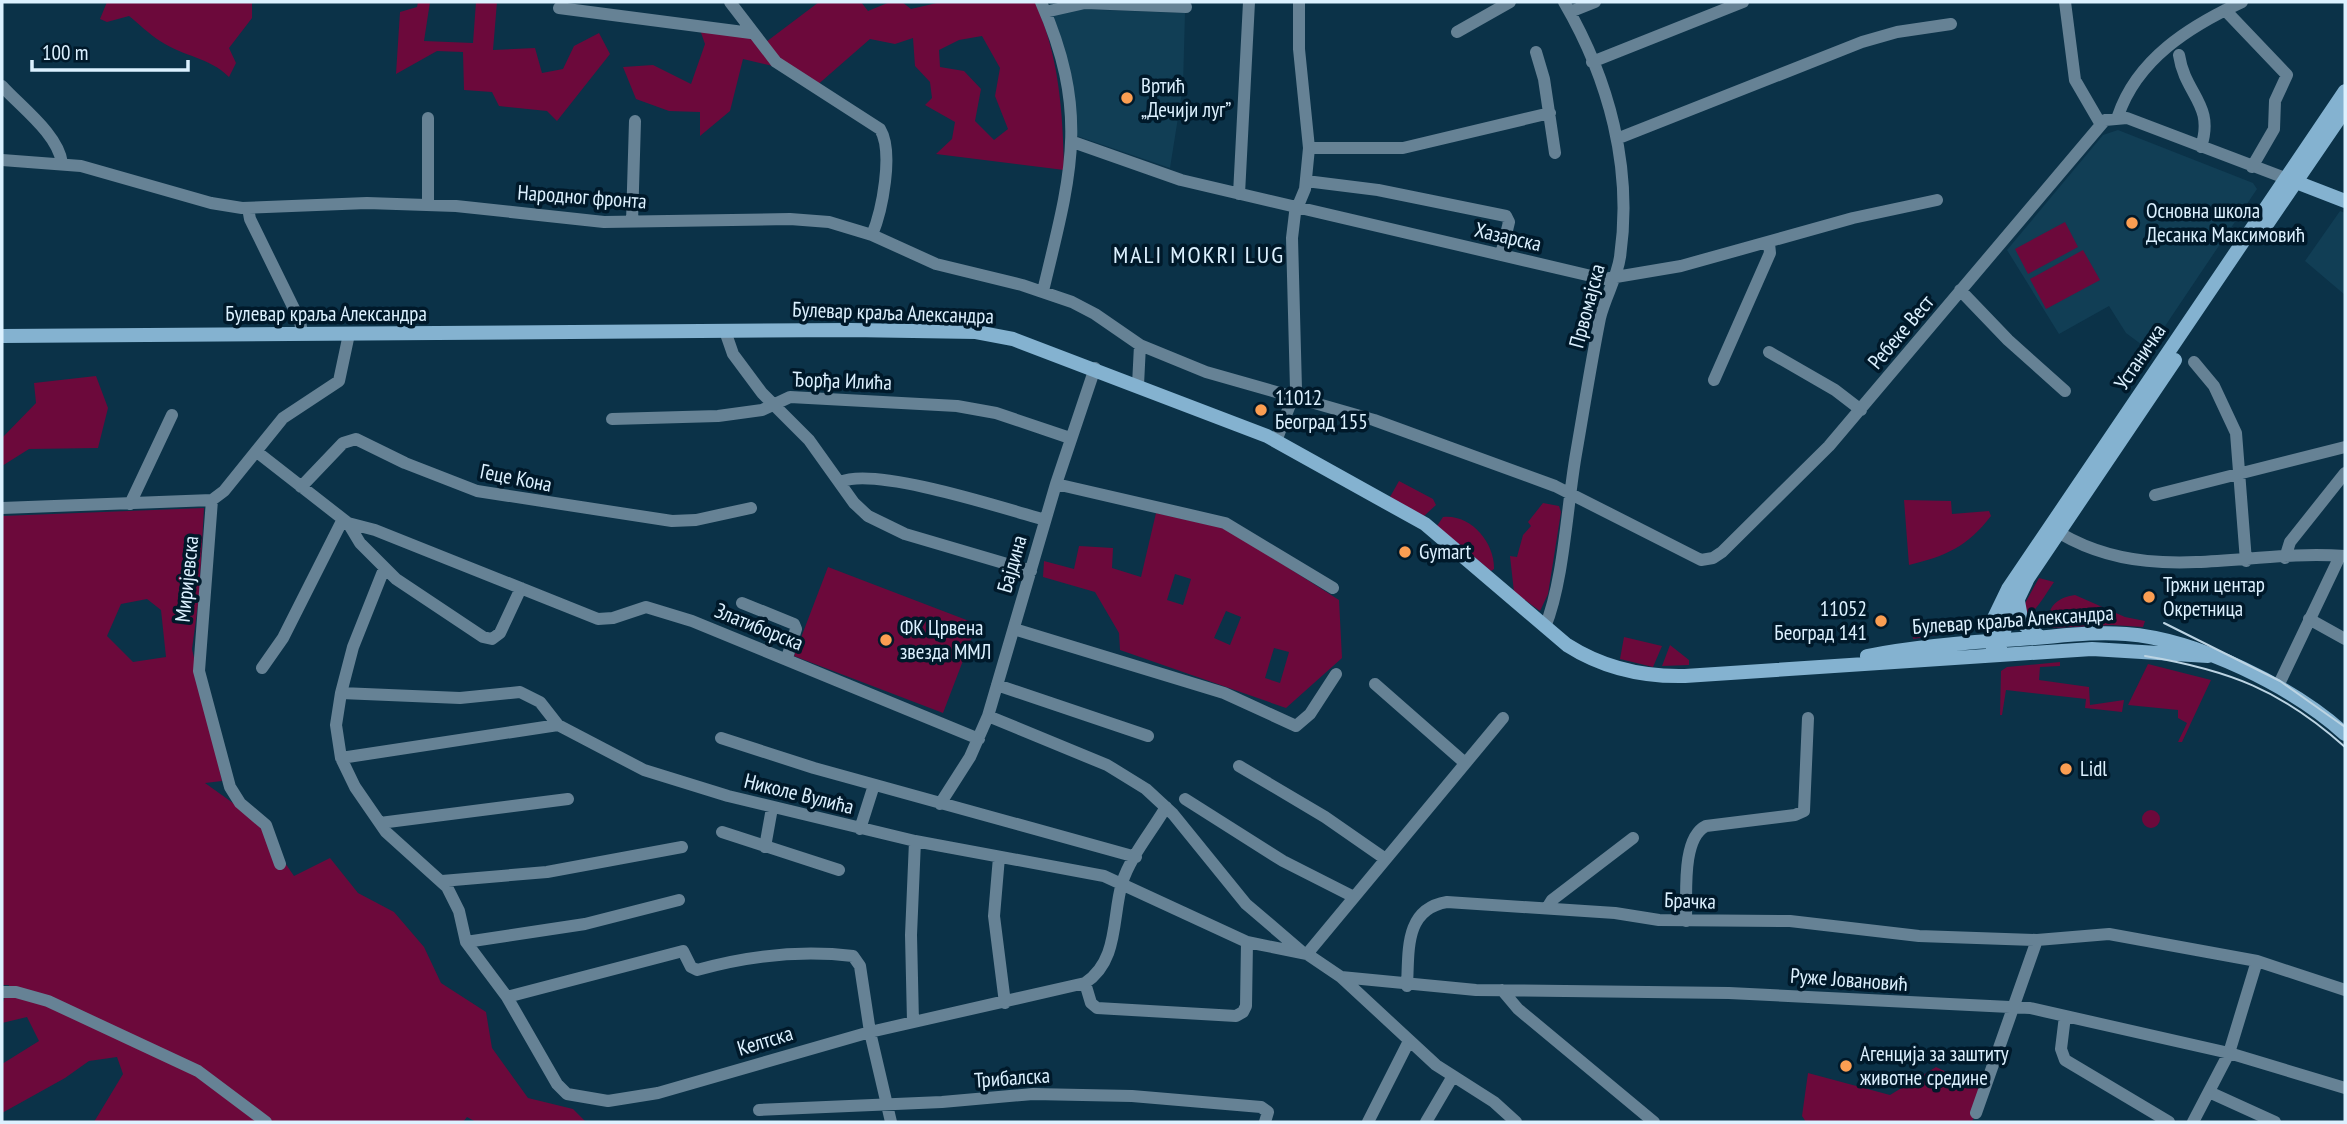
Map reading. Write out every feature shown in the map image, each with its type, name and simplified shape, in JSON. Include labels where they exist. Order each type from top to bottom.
[{"type":"main road","name":"Устаничка","points":[[2291,181],[2345,91]]},
{"type":"main road","name":"Устаничка","points":[[1996,647],[1993,620],[2008,589],[2054,530],[2291,181],[2345,110]]},
{"type":"main road","points":[[2291,181],[2345,201]]},
{"type":"main road","name":"Булевар краља Александра","points":[[2,336],[976,332],[1023,342],[1095,368],[1276,441],[1425,524],[1545,627],[1583,654],[1644,675],[1685,676],[1818,666],[1996,647],[2041,637],[2125,634],[2182,644],[2278,686],[2345,734]]},
{"type":"main road","name":"Устаничка","points":[[1996,647],[2018,596],[2054,530]]},
{"type":"main road","points":[[2018,596],[2022,623],[2041,637]]},
{"type":"main road","points":[[1962,642],[1993,620]]},
{"type":"main road","name":"Булевар краља Александра","points":[[1818,666],[1903,649],[1962,642],[1996,647],[2116,649],[2208,656]]},
{"type":"street","points":[[730,2],[751,33],[776,62],[880,129],[886,154],[879,214],[872,235]]},
{"type":"street","points":[[1239,194],[1249,2]]},
{"type":"street","points":[[1276,441],[1294,397],[1296,383],[1292,237],[1297,206],[1306,181],[1310,148],[1299,56],[1299,2]]},
{"type":"street","points":[[1457,32],[1510,2]]},
{"type":"street","points":[[1567,7],[1595,2]]},
{"type":"street","points":[[1592,62],[1743,2]]},
{"type":"street","points":[[2065,2],[2075,80],[2100,123],[2118,117],[2291,181]]},
{"type":"street","points":[[2118,117],[2130,89],[2155,57],[2174,41],[2242,2]]},
{"type":"street","points":[[1043,291],[1065,198],[1073,142],[1064,67],[1043,7],[1086,3],[1186,7]]},
{"type":"street","name":"Првомајска","points":[[1545,627],[1553,596],[1568,492],[1601,315],[1620,255],[1623,225],[1623,171],[1619,138],[1592,62],[1567,7]]},
{"type":"street","points":[[559,8],[751,33]]},
{"type":"street","points":[[2225,10],[2287,75],[2275,101],[2274,129],[2252,167]]},
{"type":"street","points":[[1619,138],[1862,42],[1897,32],[1951,24]]},
{"type":"street","points":[[1536,52],[1545,79],[1555,153]]},
{"type":"street","points":[[2179,55],[2185,79],[2206,116],[2201,147]]},
{"type":"street","points":[[2,86],[48,136],[61,156],[62,163]]},
{"type":"street","points":[[1310,148],[1403,148],[1550,113]]},
{"type":"street","points":[[428,118],[428,205]]},
{"type":"street","points":[[632,222],[635,121]]},
{"type":"street","name":"Ребеке Вест","points":[[1701,560],[1713,558],[1722,552],[1791,486],[1861,410],[2100,123]]},
{"type":"street","name":"Хазарска","points":[[1073,142],[1181,180],[1600,278],[1681,266],[1853,218],[1937,200]]},
{"type":"street","name":"Народног фронта","points":[[2,160],[62,163],[96,169],[211,204],[248,208],[348,203],[428,205],[632,222],[813,219],[872,235],[936,264],[1043,291],[1085,308],[1140,345],[1206,372],[1385,424],[1568,492],[1701,560]]},
{"type":"street","points":[[1306,181],[1378,190],[1506,216],[1509,222],[1501,255]]},
{"type":"street","points":[[248,208],[250,219],[300,321],[302,334]]},
{"type":"street","points":[[1714,380],[1770,253],[1769,243]]},
{"type":"street","points":[[1960,290],[2008,340],[2065,391]]},
{"type":"street","points":[[725,331],[733,354],[772,404],[809,440],[860,509],[892,529],[1031,570]]},
{"type":"street","points":[[2,508],[212,500],[257,452],[283,418],[339,382],[349,334]]},
{"type":"street","points":[[1138,385],[1140,345]]},
{"type":"street","points":[[1769,352],[1835,390],[1861,410]]},
{"type":"street","points":[[2194,362],[2214,386],[2233,421],[2241,475],[2246,561]]},
{"type":"street","name":"Бајдина","points":[[940,804],[979,739],[988,716],[1070,438],[1095,368]]},
{"type":"street","name":"Ђорђа Илића","points":[[612,419],[718,416],[758,411],[790,397],[957,406],[996,413],[1070,438]]},
{"type":"street","points":[[130,504],[172,415]]},
{"type":"street","name":"Геце Кона","points":[[301,486],[343,443],[356,439],[452,483],[509,499],[672,521],[696,520],[751,508]]},
{"type":"street","points":[[2155,495],[2345,447]]},
{"type":"street","name":"Златиборска","points":[[257,452],[345,521],[355,538],[384,569],[487,639],[500,633],[521,589]]},
{"type":"street","points":[[2285,558],[2290,542],[2345,473]]},
{"type":"street","points":[[841,482],[855,478],[921,487],[1045,520]]},
{"type":"street","points":[[1056,484],[1225,523],[1333,588]]},
{"type":"street","name":"Миријевска","points":[[212,500],[199,671],[230,786],[240,803],[266,825],[280,864]]},
{"type":"street","points":[[262,668],[283,638],[345,521]]},
{"type":"street","name":"Златиборска","points":[[345,521],[375,530],[598,619],[651,607],[787,658],[979,739]]},
{"type":"street","points":[[2054,530],[2085,548],[2134,561],[2246,561],[2343,556]]},
{"type":"street","points":[[2278,686],[2309,619],[2343,556]]},
{"type":"street","points":[[384,569],[353,647],[341,693],[336,724],[341,758],[355,787],[380,823],[395,840],[442,881],[455,901],[466,942],[585,924],[679,900]]},
{"type":"street","points":[[742,603],[794,624],[796,629],[787,658]]},
{"type":"street","points":[[2309,619],[2345,639]]},
{"type":"street","points":[[1014,629],[1224,693],[1296,726],[1310,714],[1336,674]]},
{"type":"street","points":[[1375,684],[1465,763]]},
{"type":"street","points":[[997,685],[1148,736]]},
{"type":"street","points":[[341,693],[460,698],[520,692],[540,702],[558,725],[341,758]]},
{"type":"street","points":[[988,716],[1107,765],[1137,782],[1166,807],[1240,897],[1304,953],[1340,977],[1409,1041],[1453,1076],[1494,1102],[1516,1122]]},
{"type":"street","points":[[1304,953],[1503,718]]},
{"type":"street","points":[[1686,921],[1690,845],[1697,831],[1706,826],[1796,815],[1804,811],[1808,718]]},
{"type":"street","name":"Николе Вулића","points":[[558,725],[644,770],[772,808],[915,841],[1065,867],[1122,882],[1247,942]]},
{"type":"street","points":[[721,738],[940,804],[1136,857]]},
{"type":"street","points":[[1239,766],[1325,817],[1384,858]]},
{"type":"street","points":[[860,829],[874,785]]},
{"type":"street","points":[[380,823],[568,799]]},
{"type":"street","points":[[1185,799],[1275,856],[1354,897]]},
{"type":"street","points":[[1166,807],[1122,882],[1110,951],[1097,974],[1086,983],[1091,1003],[1097,1008],[1236,1016],[1243,1012],[1246,1006],[1247,942],[1304,953]]},
{"type":"street","points":[[765,847],[772,808]]},
{"type":"street","points":[[722,832],[839,870]]},
{"type":"street","points":[[1547,908],[1552,900],[1633,838]]},
{"type":"street","points":[[913,1022],[911,935],[915,841]]},
{"type":"street","points":[[442,881],[547,872],[682,847]]},
{"type":"street","points":[[999,857],[994,916],[1005,1003]]},
{"type":"street","name":"Брачка","points":[[1406,986],[1412,928],[1427,909],[1447,902],[1686,921],[1790,920],[1919,936],[2037,940],[2109,934],[2257,961],[2345,990]]},
{"type":"street","points":[[1976,1113],[2037,940]]},
{"type":"street","name":"Келтска","points":[[466,942],[507,997],[561,1089],[575,1097],[595,1101],[658,1093],[870,1032],[1086,983]]},
{"type":"street","points":[[507,997],[683,951],[691,967],[697,970],[724,962],[774,956],[850,955],[856,957],[860,966],[870,1032],[891,1122]]},
{"type":"street","points":[[2193,1122],[2229,1053],[2257,961]]},
{"type":"street","name":"Руже Јовановић","points":[[1340,977],[1406,986],[1742,993],[2013,1008],[2065,1016],[2229,1053],[2345,1088]]},
{"type":"street","points":[[1502,990],[1518,1009],[1654,1122]]},
{"type":"street","points":[[2,992],[16,992],[48,1001],[198,1071],[267,1122]]},
{"type":"street","points":[[2065,1016],[2061,1049],[2064,1060],[2169,1122]]},
{"type":"street","points":[[1368,1122],[1409,1041]]},
{"type":"street","points":[[1426,1122],[1453,1076]]},
{"type":"street","points":[[2209,1092],[2275,1122]]},
{"type":"street","name":"Трибалска","points":[[760,1110],[1073,1094],[1184,1100],[1266,1116]]},
{"type":"shaded area","points":[[107,2],[252,2],[252,18],[229,48],[236,63],[229,77],[213,65],[160,41],[129,16],[107,22],[100,19]]},
{"type":"shaded area","points":[[418,2],[430,2],[424,41],[473,43],[476,2],[497,2],[493,50],[535,48],[542,73],[563,69],[574,46],[599,33],[610,54],[557,121],[547,111],[499,106],[492,92],[464,90],[463,52],[437,51],[396,74],[400,12],[417,7]]},
{"type":"shaded area","points":[[819,2],[861,2],[868,11],[890,2],[902,2],[911,9],[941,2],[1035,2],[1050,42],[1058,84],[1064,170],[936,154],[952,139],[955,122],[925,105],[932,98],[930,82],[915,66],[913,38],[895,44],[870,39],[815,87],[786,69],[743,59],[730,111],[700,136],[700,112],[669,111],[636,99],[623,67],[653,65],[691,84],[705,44],[699,27],[751,33],[762,45]],"holes":[[[982,36],[1000,68],[995,96],[1008,129],[994,140],[975,121],[981,89],[964,71],[940,67],[939,50],[959,40]]]},
{"type":"shaded area","name":"Вртић „Дечији луг”","points":[[1075,9],[1185,13],[1183,86],[1170,168],[1077,136],[1051,14]]},
{"type":"shaded area","name":"Основна школа Десанка Максимовић","points":[[2118,130],[2253,183],[2257,189],[2149,350],[2126,333],[2109,306],[2059,334],[2007,250],[2103,135]]},
{"type":"shaded area","points":[[2340,211],[2345,213],[2345,295],[2305,261]]},
{"type":"shaded area","points":[[2065,222],[2078,247],[2028,274],[2015,249]]},
{"type":"shaded area","points":[[2083,250],[2100,280],[2046,309],[2030,279]]},
{"type":"shaded area","points":[[96,376],[108,408],[98,448],[29,449],[2,466],[2,438],[36,403],[34,383]]},
{"type":"shaded area","points":[[1399,481],[1433,499],[1436,505],[1424,516],[1390,497]]},
{"type":"shaded area","points":[[1904,500],[1951,501],[1952,514],[1989,511],[1991,516],[1955,549],[1909,565]]},
{"type":"shaded area","points":[[1543,503],[1559,506],[1561,512],[1548,594],[1540,611],[1514,592],[1510,556],[1517,557],[1523,535],[1531,526],[1528,522]]},
{"type":"shaded area","points":[[204,508],[199,597],[192,649],[222,781],[205,783],[254,818],[294,876],[330,858],[358,893],[394,912],[424,947],[441,983],[486,1012],[492,1048],[528,1098],[573,1109],[586,1122],[476,1122],[467,1117],[463,1122],[94,1122],[123,1074],[117,1057],[89,1061],[65,1078],[2,1113],[2,1064],[39,1041],[27,1017],[2,1023],[2,1005],[9,985],[2,985],[2,516]],"holes":[[[147,599],[161,610],[166,657],[133,662],[107,636],[121,604]]]},
{"type":"shaded area","points":[[1156,513],[1227,529],[1339,600],[1342,658],[1286,708],[1120,650],[1119,633],[1095,592],[1043,577],[1044,561],[1074,569],[1079,546],[1113,548],[1112,568],[1141,577]],"holes":[[[1175,574],[1191,579],[1183,605],[1167,600]],[[1226,611],[1241,617],[1230,645],[1214,638]],[[1274,648],[1289,652],[1280,683],[1265,678]]]},
{"type":"shaded area","points":[[1443,517],[1463,520],[1479,532],[1490,549],[1494,569],[1491,571],[1437,526]]},
{"type":"shaded area","name":"ФК Црвена звезда ММЛ","points":[[828,567],[977,624],[943,713],[794,656]]},
{"type":"shaded area","points":[[2039,578],[2054,582],[2038,606],[2026,617],[2024,605]]},
{"type":"shaded area","points":[[2075,595],[2125,617],[2145,621],[2143,627],[2112,625],[2050,628],[2049,615],[2054,605],[2063,598]]},
{"type":"shaded area","points":[[1947,624],[1949,633],[1913,639],[1912,630]]},
{"type":"shaded area","points":[[1624,637],[1662,646],[1653,667],[1620,659]]},
{"type":"shaded area","points":[[1670,645],[1689,660],[1689,665],[1662,666]]},
{"type":"shaded area","points":[[2060,662],[2060,666],[2040,667],[2039,680],[2089,687],[2090,705],[2124,700],[2122,712],[2085,708],[2086,699],[2006,690],[2000,715],[2001,671],[2007,667]]},
{"type":"shaded area","points":[[2148,664],[2211,680],[2182,742],[2178,742],[2187,723],[2178,718],[2178,710],[2128,705]]},
{"type":"shaded area","points":[[2151,810],[2157,813],[2160,819],[2157,825],[2151,828],[2145,825],[2142,819],[2145,813]]},
{"type":"shaded area","points":[[1936,1067],[1984,1090],[1972,1122],[1806,1122],[1802,1116],[1808,1073],[1890,1095]]},
{"type":"tram line","points":[[2164,623],[2280,681],[2345,727]]},
{"type":"tram line","points":[[2145,656],[2203,668],[2252,685],[2299,711],[2345,747]]},
{"type":"place","name":"Вртић „Дечији луг”","points":[[1127,98]]},
{"type":"place","name":"Основна школа Десанка Максимовић","points":[[2132,223]]},
{"type":"place","name":"11012 Београд 155","points":[[1261,410]]},
{"type":"place","name":"Gymart","points":[[1405,552]]},
{"type":"place","name":"Тржни центар Окретница","points":[[2149,597]]},
{"type":"place","name":"11052 Београд 141","points":[[1881,621]]},
{"type":"place","name":"ФК Црвена звезда ММЛ","points":[[886,640]]},
{"type":"place","name":"Lidl","points":[[2066,769]]},
{"type":"place","name":"Агенција за заштиту животне средине","points":[[1846,1066]]},
{"type":"district","name":"MALI MOKRI LUG","points":[[1199,255]]}]
